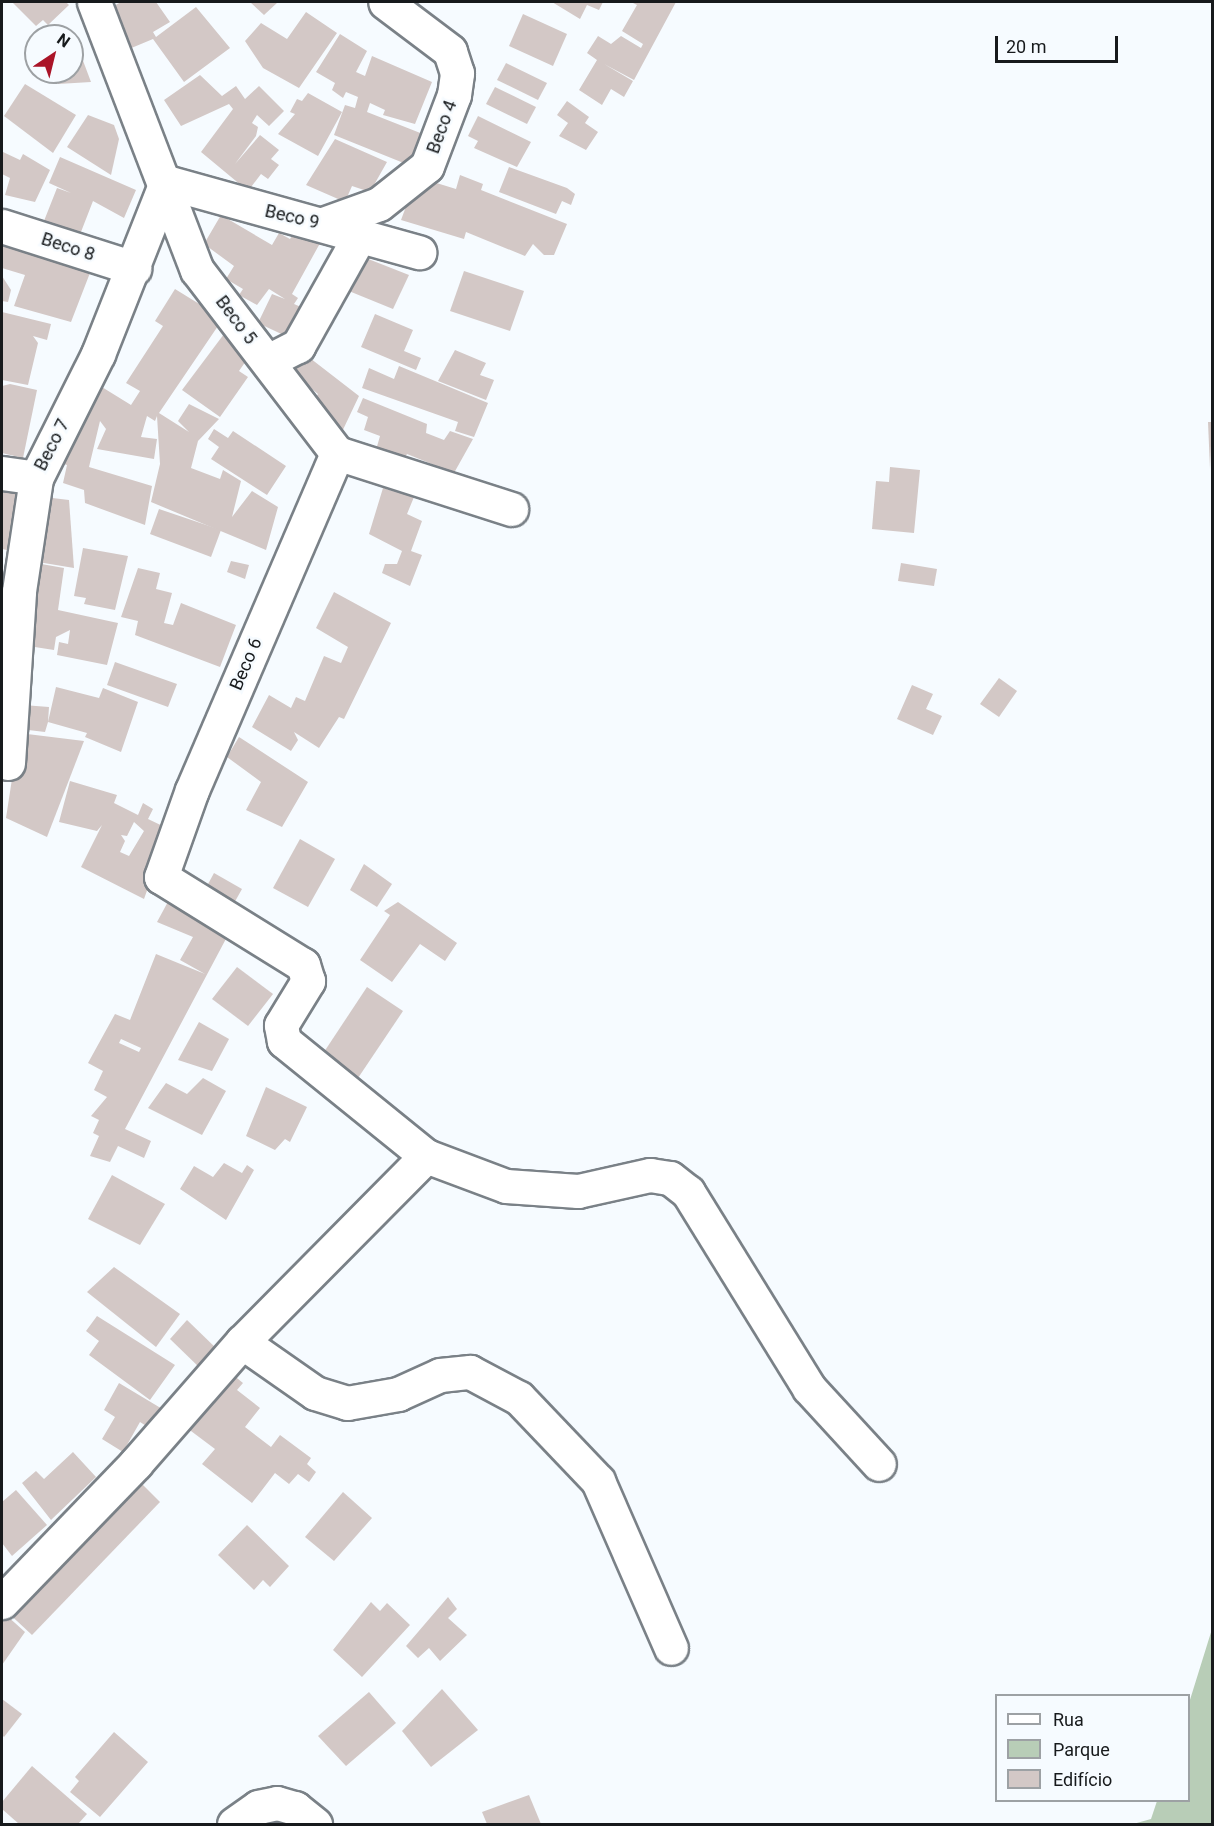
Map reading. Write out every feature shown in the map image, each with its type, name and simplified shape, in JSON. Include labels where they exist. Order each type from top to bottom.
[{"type":"lane","name":"Beco 5","points":[[94,2],[166,182],[197,270],[337,453]]},
{"type":"lane","name":"Beco 4","points":[[323,224],[379,204],[427,166],[454,96],[457,72],[450,51],[384,2]]},
{"type":"lane","name":"Beco 9","points":[[166,182],[419,252]]},
{"type":"lane","name":"Beco 7","points":[[8,763],[19,591],[36,478],[134,268],[166,182]]},
{"type":"lane","name":"Beco 8","points":[[2,226],[134,268]]},
{"type":"lane","points":[[268,362],[298,346],[360,235]]},
{"type":"lane","points":[[337,453],[512,509]]},
{"type":"lane","name":"Beco 6","points":[[337,453],[192,790],[161,877],[303,965],[308,981],[281,1025],[284,1041],[426,1156]]},
{"type":"lane","points":[[2,473],[36,478]]},
{"type":"lane","points":[[2,1602],[136,1463],[242,1342],[426,1156],[506,1186],[578,1191],[650,1174],[670,1178],[688,1192],[809,1388],[879,1464]]},
{"type":"lane","points":[[242,1342],[315,1393],[347,1403],[398,1394],[440,1375],[470,1372],[519,1398],[598,1481],[671,1648]]},
{"type":"lane","points":[[234,1824],[258,1807],[277,1803],[295,1808],[315,1824]]},
{"type":"green space","points":[[1212,1629],[1212,1824],[1133,1824],[1151,1819],[1157,1802],[1190,1802],[1190,1700]]},
{"type":"building","points":[[12,2],[66,2],[69,5],[49,24],[43,20],[34,24]]},
{"type":"building","points":[[121,2],[156,2],[170,22],[153,32],[156,37],[196,7],[230,48],[184,82],[153,39],[129,49],[110,8]]},
{"type":"building","points":[[250,2],[278,2],[264,15]]},
{"type":"building","points":[[552,2],[603,2],[599,10],[587,5],[580,19]]},
{"type":"building","points":[[631,2],[676,2],[634,80],[604,64],[633,81],[624,97],[611,89],[602,105],[579,90],[597,60],[587,53],[598,36],[611,44],[621,36],[641,48],[643,44],[622,31],[637,5]]},
{"type":"building","points":[[306,12],[337,33],[299,88],[263,68],[245,41],[261,23],[287,39]]},
{"type":"building","points":[[523,14],[567,34],[553,66],[509,46]]},
{"type":"building","points":[[340,34],[367,51],[356,72],[365,76],[372,56],[432,82],[415,124],[383,115],[385,110],[370,103],[367,112],[433,138],[421,170],[334,135],[345,105],[355,108],[358,97],[346,92],[343,98],[332,90],[335,83],[316,72]]},
{"type":"building","points":[[84,63],[91,82],[84,82]]},
{"type":"building","points":[[506,63],[547,83],[538,100],[497,80]]},
{"type":"building","points":[[200,75],[222,96],[236,86],[245,99],[259,86],[284,111],[269,126],[257,115],[252,123],[258,127],[256,136],[235,164],[260,135],[279,150],[271,159],[279,165],[268,179],[261,174],[248,191],[201,152],[233,109],[229,104],[181,126],[164,100]]},
{"type":"building","points":[[25,84],[76,115],[53,153],[4,116]]},
{"type":"building","points":[[495,87],[536,107],[527,124],[486,104]]},
{"type":"building","points":[[308,93],[342,112],[318,156],[278,134],[295,114],[290,112],[297,99],[302,101]]},
{"type":"building","points":[[567,101],[589,117],[585,123],[598,132],[586,150],[559,136],[568,123],[557,115]]},
{"type":"building","points":[[88,115],[114,125],[119,139],[111,175],[67,147]]},
{"type":"building","points":[[478,116],[531,142],[517,167],[474,148],[478,141],[468,136]]},
{"type":"building","points":[[335,139],[387,162],[370,192],[352,186],[345,202],[306,185]]},
{"type":"building","points":[[3,152],[20,160],[23,154],[50,170],[35,202],[5,195],[10,178],[2,174]]},
{"type":"building","points":[[60,157],[136,190],[124,218],[93,201],[79,237],[42,226],[57,188],[71,193],[49,183]]},
{"type":"building","points":[[509,167],[567,188],[575,194],[571,205],[562,201],[556,214],[499,192]]},
{"type":"building","points":[[460,175],[483,184],[481,190],[567,224],[554,255],[544,255],[533,244],[525,256],[466,232],[464,239],[401,220],[417,177],[456,189]]},
{"type":"building","points":[[221,215],[272,245],[279,233],[290,239],[301,222],[324,236],[292,294],[298,298],[294,304],[308,310],[292,339],[258,323],[272,294],[285,299],[269,289],[257,305],[239,295],[243,289],[226,279],[234,266],[204,244]]},
{"type":"building","points":[[2,233],[95,260],[71,322],[14,306],[25,275],[2,268]]},
{"type":"building","points":[[353,253],[409,275],[393,309],[339,287]]},
{"type":"building","points":[[464,271],[524,291],[510,331],[450,311]]},
{"type":"building","points":[[2,276],[11,290],[8,302],[2,301]]},
{"type":"building","points":[[175,289],[209,310],[220,323],[159,413],[189,432],[178,421],[189,404],[219,419],[198,441],[191,468],[220,479],[223,470],[241,481],[232,517],[252,491],[278,507],[266,550],[151,502],[160,464],[157,416],[155,421],[147,416],[141,437],[157,439],[154,459],[97,449],[106,429],[100,421],[89,467],[152,486],[145,525],[85,503],[84,490],[63,483],[67,465],[57,462],[97,384],[131,405],[140,391],[126,383],[163,326],[155,321]]},
{"type":"building","points":[[2,312],[51,324],[47,340],[33,336],[38,343],[28,385],[2,380]]},
{"type":"building","points":[[375,314],[413,330],[404,351],[421,358],[416,370],[361,347]]},
{"type":"building","points":[[224,334],[248,358],[239,371],[248,377],[220,417],[182,390]]},
{"type":"building","points":[[455,350],[486,363],[480,375],[494,380],[486,400],[438,381]]},
{"type":"building","points":[[306,355],[359,396],[340,436],[314,400],[318,394],[293,373]]},
{"type":"building","points":[[399,366],[488,403],[474,437],[455,431],[458,422],[362,388],[369,368],[394,379]]},
{"type":"building","points":[[10,384],[37,390],[23,458],[2,453],[2,386]]},
{"type":"building","points":[[363,398],[427,424],[426,433],[444,440],[450,431],[473,439],[454,473],[407,454],[403,461],[376,450],[380,436],[364,430],[368,417],[357,412]]},
{"type":"building","points":[[1208,422],[1212,422],[1210,469]]},
{"type":"building","points":[[214,429],[228,438],[233,431],[286,466],[267,495],[211,459],[219,447],[208,439]]},
{"type":"building","points":[[890,467],[920,470],[914,533],[872,529],[876,481],[889,482]]},
{"type":"building","points":[[2,480],[16,481],[12,551],[2,549]]},
{"type":"building","points":[[383,488],[414,497],[407,514],[422,521],[411,551],[422,555],[410,586],[382,573],[385,564],[397,564],[402,551],[369,534]]},
{"type":"building","points":[[36,496],[69,500],[74,568],[32,561]]},
{"type":"building","points":[[159,509],[221,530],[211,557],[150,534]]},
{"type":"building","points":[[83,548],[128,556],[115,610],[84,604],[86,598],[74,596]]},
{"type":"building","points":[[231,561],[249,565],[245,579],[227,572]]},
{"type":"building","points":[[30,562],[64,568],[58,610],[118,623],[107,665],[57,655],[59,642],[68,644],[70,630],[56,637],[54,650],[22,645]]},
{"type":"building","points":[[901,563],[937,569],[934,586],[898,581]]},
{"type":"building","points":[[138,568],[160,573],[156,589],[172,593],[164,623],[173,625],[181,603],[236,625],[220,667],[135,635],[138,621],[121,617]]},
{"type":"building","points":[[334,592],[391,623],[344,719],[339,717],[319,748],[294,732],[298,740],[291,751],[252,727],[269,695],[291,708],[296,697],[305,701],[324,656],[341,663],[348,647],[316,628]]},
{"type":"building","points":[[115,662],[177,684],[168,707],[107,685]]},
{"type":"building","points":[[999,678],[1017,691],[999,717],[980,704]]},
{"type":"building","points":[[912,685],[933,694],[926,709],[942,716],[933,735],[897,719]]},
{"type":"building","points":[[56,687],[99,698],[103,688],[138,702],[121,752],[85,737],[87,733],[48,722]]},
{"type":"building","points":[[23,705],[49,707],[45,732],[20,729]]},
{"type":"building","points":[[19,733],[84,741],[47,837],[6,818]]},
{"type":"building","points":[[239,737],[308,782],[282,827],[246,810],[261,782],[227,757]]},
{"type":"building","points":[[70,781],[117,795],[114,803],[138,815],[143,803],[153,809],[148,819],[169,829],[144,899],[81,867],[102,825],[97,831],[59,822]],"holes":[[[134,822],[144,831],[129,856],[120,852],[125,841],[121,835],[127,836]]]},
{"type":"building","points":[[300,839],[335,859],[308,907],[273,888]]},
{"type":"building","points":[[364,864],[392,884],[377,907],[350,890]]},
{"type":"building","points":[[214,873],[242,889],[229,912],[201,897]]},
{"type":"building","points":[[170,898],[228,935],[125,1129],[151,1141],[144,1158],[118,1146],[110,1162],[90,1156],[99,1136],[93,1133],[99,1120],[91,1116],[107,1097],[94,1090],[103,1071],[88,1063],[115,1014],[130,1020],[156,954],[205,974],[180,960],[193,937],[157,922]],"holes":[[[121,1039],[141,1048],[139,1052],[119,1043]]]},
{"type":"building","points":[[398,902],[457,943],[445,961],[420,944],[392,982],[360,960],[390,915],[384,911]]},
{"type":"building","points":[[237,967],[273,994],[248,1026],[212,999]]},
{"type":"building","points":[[367,987],[403,1011],[354,1084],[322,1055]]},
{"type":"building","points":[[199,1022],[229,1039],[212,1071],[178,1060]]},
{"type":"building","points":[[203,1078],[226,1091],[202,1135],[148,1108],[166,1083],[187,1094]]},
{"type":"building","points":[[266,1087],[307,1107],[290,1142],[285,1139],[275,1150],[246,1136]]},
{"type":"building","points":[[224,1163],[242,1173],[247,1165],[254,1170],[226,1220],[180,1189],[194,1166],[213,1177]]},
{"type":"building","points":[[112,1175],[165,1204],[140,1245],[88,1219]]},
{"type":"building","points":[[114,1267],[180,1314],[156,1347],[87,1292]]},
{"type":"building","points":[[97,1316],[175,1365],[150,1400],[89,1355],[99,1341],[86,1331]]},
{"type":"building","points":[[187,1320],[219,1351],[202,1370],[170,1339]]},
{"type":"building","points":[[232,1374],[243,1383],[237,1390],[260,1408],[245,1427],[271,1447],[280,1435],[311,1458],[307,1464],[316,1472],[309,1482],[298,1474],[289,1484],[275,1473],[252,1503],[202,1464],[215,1449],[179,1422]]},
{"type":"building","points":[[119,1383],[164,1410],[151,1429],[140,1422],[123,1452],[102,1439],[115,1417],[104,1410]]},
{"type":"building","points":[[73,1452],[96,1477],[51,1520],[22,1483],[36,1471],[44,1479]]},
{"type":"building","points":[[131,1473],[160,1502],[32,1635],[3,1608]]},
{"type":"building","points":[[16,1490],[47,1525],[12,1556],[2,1543],[2,1502]]},
{"type":"building","points":[[343,1492],[372,1518],[334,1561],[305,1537]]},
{"type":"building","points":[[247,1525],[289,1566],[270,1587],[263,1580],[254,1590],[218,1555]]},
{"type":"building","points":[[448,1597],[457,1609],[448,1618],[467,1635],[440,1661],[429,1648],[418,1658],[406,1646]]},
{"type":"building","points":[[371,1602],[380,1611],[387,1603],[410,1625],[362,1677],[333,1650]]},
{"type":"building","points":[[5,1614],[25,1632],[2,1665],[2,1619]]},
{"type":"building","points":[[442,1689],[478,1730],[431,1767],[402,1731]]},
{"type":"building","points":[[369,1692],[396,1723],[346,1766],[318,1736]]},
{"type":"building","points":[[2,1699],[22,1714],[4,1737],[2,1735]]},
{"type":"building","points":[[114,1732],[148,1762],[100,1817],[70,1792],[79,1781],[75,1777]]},
{"type":"building","points":[[32,1766],[87,1814],[78,1824],[19,1824],[2,1809],[2,1802]]},
{"type":"building","points":[[529,1795],[541,1824],[487,1824],[482,1812]]}]
